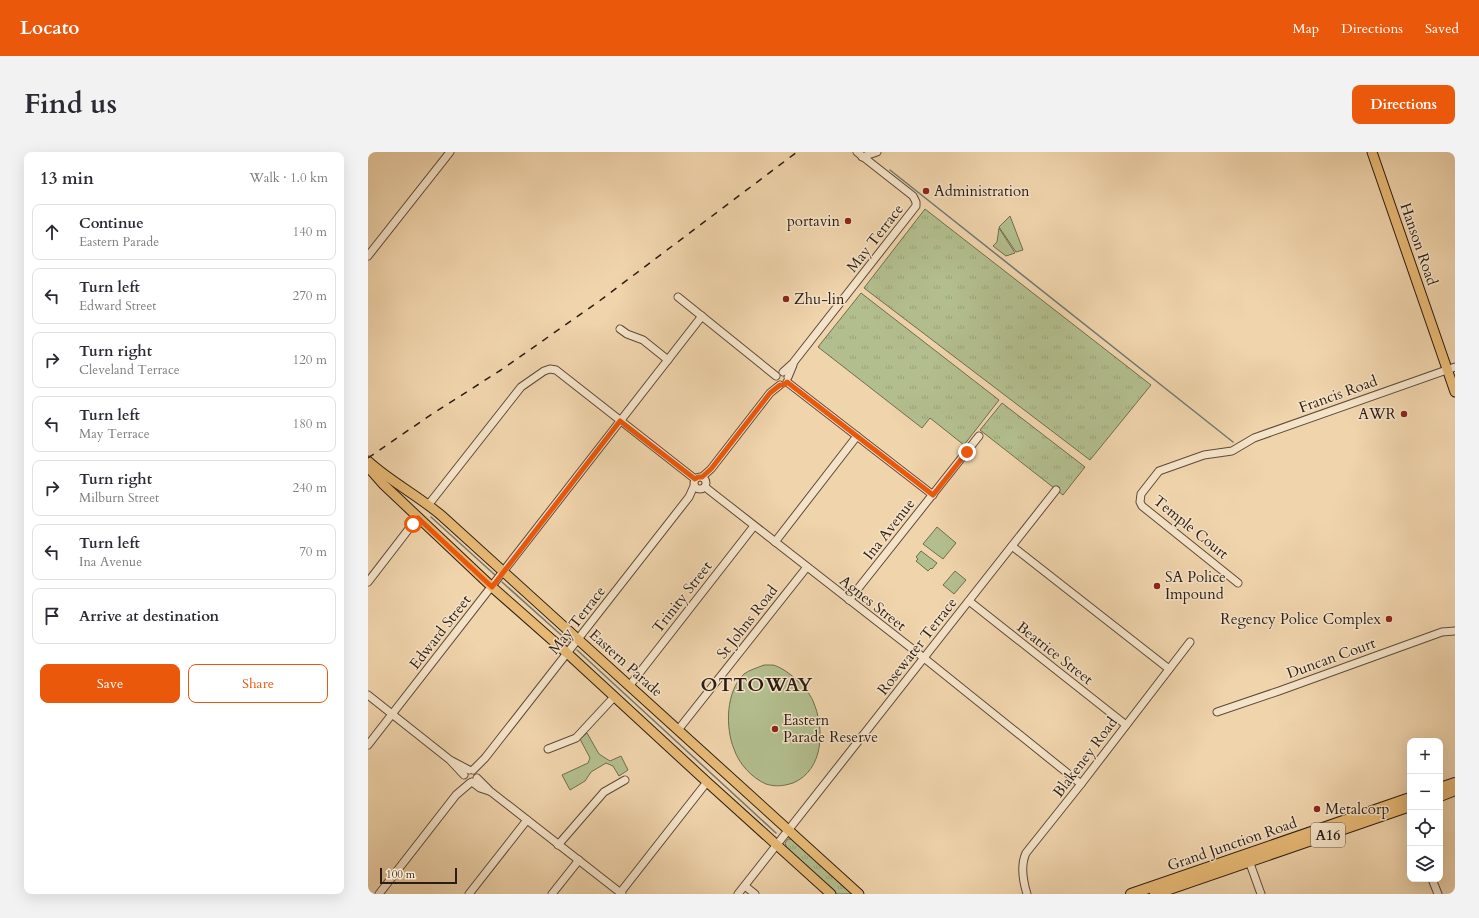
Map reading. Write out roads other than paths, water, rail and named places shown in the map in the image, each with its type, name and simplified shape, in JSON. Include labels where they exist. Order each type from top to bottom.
[{"type":"highway","points":[[1443,787],[1455,783]]},
{"type":"highway","points":[[1443,795],[1455,790]]},
{"type":"highway","name":"Grand Junction Road","points":[[1133,894],[1248,857],[1298,845],[1407,805]]},
{"type":"highway","name":"Grand Junction Road","points":[[1155,894],[1248,857]]},
{"type":"main road","name":"Hanson Road","points":[[1372,152],[1451,368],[1455,392]]},
{"type":"main road","name":"Eastern Parade","points":[[368,461],[397,484],[429,504],[859,894]]},
{"type":"main road","points":[[368,467],[380,481],[418,518],[492,587],[567,653],[831,894]]},
{"type":"main road","points":[[397,484],[395,489],[404,504]]},
{"type":"street","points":[[368,256],[450,152]]},
{"type":"street","points":[[860,154],[877,152]]},
{"type":"street","name":"May Terrace","points":[[379,894],[700,483],[709,475],[711,469],[916,206],[916,202],[912,194],[860,154]]},
{"type":"street","points":[[678,297],[933,495]]},
{"type":"street","name":"Edward Street","points":[[368,745],[702,316]]},
{"type":"street","points":[[620,329],[627,334],[643,340],[668,360]]},
{"type":"street","name":"Francis Road","points":[[1232,451],[1254,438],[1451,368]]},
{"type":"street","points":[[429,504],[521,387],[544,371],[553,369],[556,370],[620,421]]},
{"type":"street","name":"Agnes Street","points":[[620,421],[924,658],[1081,784]]},
{"type":"street","points":[[775,542],[857,436]]},
{"type":"street","name":"Ina Avenue","points":[[849,600],[979,436]]},
{"type":"street","name":"Temple Court","points":[[1232,451],[1204,455],[1159,472],[1142,494],[1140,502],[1147,511],[1238,583]]},
{"type":"street","name":"Rosewater Terrace","points":[[738,894],[1056,490]]},
{"type":"street","points":[[368,582],[418,518]]},
{"type":"street","name":"Trinity Street","points":[[630,685],[754,526]]},
{"type":"street","points":[[1012,546],[1169,669]]},
{"type":"street","name":"St Johns Road","points":[[678,730],[807,567]]},
{"type":"street","name":"Beatrice Street","points":[[969,601],[1126,725]]},
{"type":"street","name":"Duncan Court","points":[[1217,712],[1442,632],[1455,631]]},
{"type":"street","name":"Blakeney Road","points":[[1027,894],[1022,867],[1026,853],[1190,642]]},
{"type":"street","points":[[368,695],[471,776],[480,788],[490,791],[621,893],[707,782]]},
{"type":"street","points":[[548,749],[576,738],[614,697]]},
{"type":"street","points":[[558,845],[604,792],[625,780]]},
{"type":"street","points":[[469,894],[527,820]]},
{"type":"street","points":[[1248,857],[1261,894]]},
{"type":"street","points":[[552,894],[579,860]]},
{"type":"street","points":[[1433,882],[1438,894]]},
{"type":"street","points":[[745,886],[755,894]]},
{"type":"waterway","points":[[890,170],[1233,442]]},
{"type":"waterway","points":[[431,517],[495,575]]},
{"type":"waterway","points":[[502,582],[569,642]]},
{"type":"waterway","points":[[577,650],[776,833]]},
{"type":"railway","points":[[368,458],[432,414],[501,370],[598,302],[797,152]]},
{"type":"place","name":"Administration","points":[[926,191]]},
{"type":"place","name":"portavin","points":[[848,221]]},
{"type":"place","name":"Zhu-lin","points":[[786,299]]},
{"type":"place","name":"AWR","points":[[1404,414]]},
{"type":"place","name":"SA Police Impound","points":[[1157,586]]},
{"type":"place","name":"Regency Police Complex","points":[[1389,619]]},
{"type":"place","name":"Eastern Parade Reserve","points":[[775,729]]},
{"type":"place","name":"Metalcorp","points":[[1317,809]]},
{"type":"district","name":"OTTOWAY","points":[[757,684]]}]
